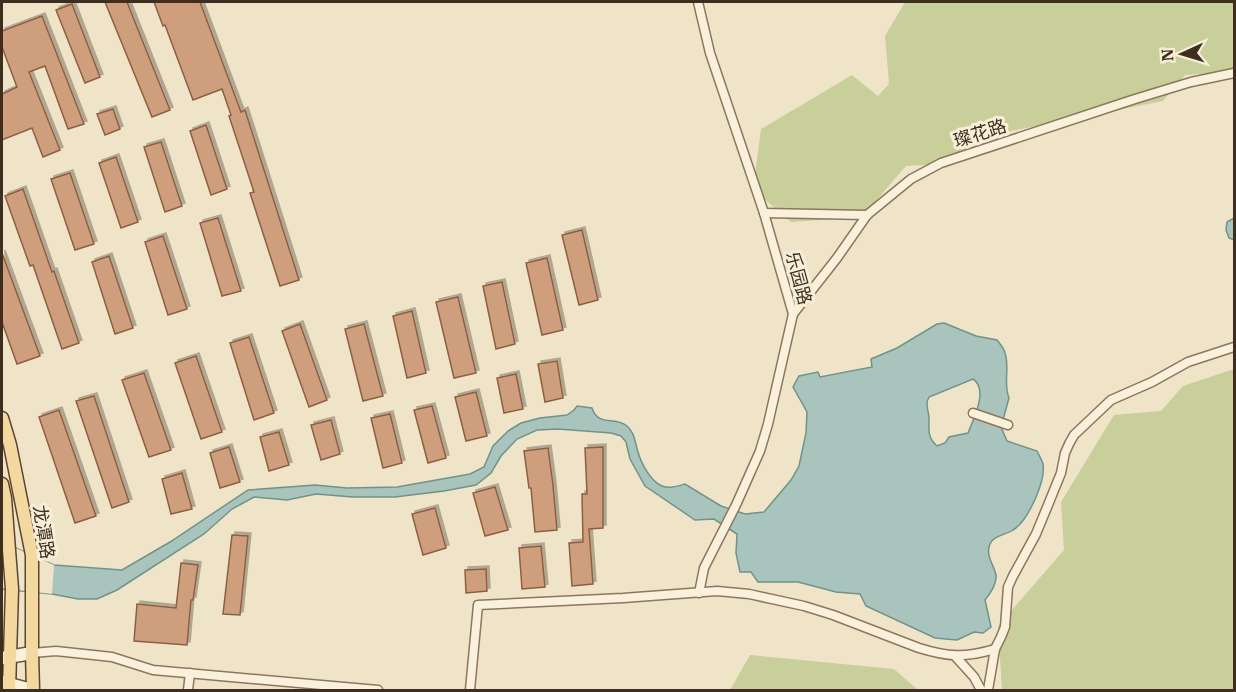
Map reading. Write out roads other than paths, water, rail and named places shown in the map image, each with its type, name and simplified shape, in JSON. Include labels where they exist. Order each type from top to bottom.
[{"type":"main road","name":"龙潭路","points":[[2,418],[10,445],[32,555],[33,690]]},
{"type":"main road","name":"龙潭路","points":[[2,484],[12,590],[6,685]]},
{"type":"main road","points":[[6,657],[32,653]]},
{"type":"main road","points":[[6,685],[33,690]]},
{"type":"street","name":"乐园路","points":[[698,2],[710,53],[764,213],[793,314],[760,451],[704,568],[699,593]]},
{"type":"street","name":"璨花路","points":[[793,314],[867,215],[911,179],[941,163],[1135,99],[1191,82],[1234,73]]},
{"type":"street","points":[[764,213],[867,215]]},
{"type":"street","points":[[988,690],[995,648],[1005,627],[1008,587],[1036,534],[1065,453],[1074,435],[1111,400],[1152,382],[1188,362],[1234,347]]},
{"type":"street","points":[[973,413],[1008,425]]},
{"type":"street","points":[[470,690],[478,605],[717,591],[748,594],[804,606],[919,648],[955,656],[995,648]]},
{"type":"street","points":[[32,653],[56,651],[112,657],[153,670],[378,690]]},
{"type":"street","points":[[955,656],[974,677],[981,690]]},
{"type":"street","points":[[188,690],[190,673]]},
{"type":"water","points":[[1234,218],[1234,240],[1229,238],[1226,230],[1227,222]]},
{"type":"water","points":[[944,323],[976,336],[997,340],[1001,345],[1007,364],[1009,398],[1001,427],[1007,441],[1037,451],[1043,464],[1042,480],[1030,510],[1019,525],[997,537],[990,544],[989,556],[996,578],[993,589],[985,600],[991,627],[983,633],[974,632],[957,640],[935,638],[866,606],[860,594],[836,592],[798,582],[758,582],[751,572],[740,572],[736,553],[737,534],[714,519],[695,520],[645,486],[630,459],[626,442],[621,436],[611,433],[558,429],[537,430],[517,439],[501,456],[491,473],[476,485],[395,497],[316,494],[287,500],[254,497],[232,509],[204,534],[117,590],[97,599],[78,599],[2,589],[2,542],[54,565],[122,570],[170,542],[248,490],[315,485],[347,488],[397,487],[470,474],[484,467],[493,446],[508,431],[521,423],[567,415],[577,406],[592,408],[598,417],[627,426],[633,435],[644,467],[658,484],[674,487],[685,484],[721,506],[745,514],[764,512],[791,480],[799,466],[806,433],[807,412],[793,387],[799,376],[818,372],[820,377],[872,367],[871,359],[897,348],[937,324]],"holes":[[[973,379],[978,384],[980,397],[968,433],[949,437],[945,443],[937,446],[929,433],[927,404],[929,397]]]}]
